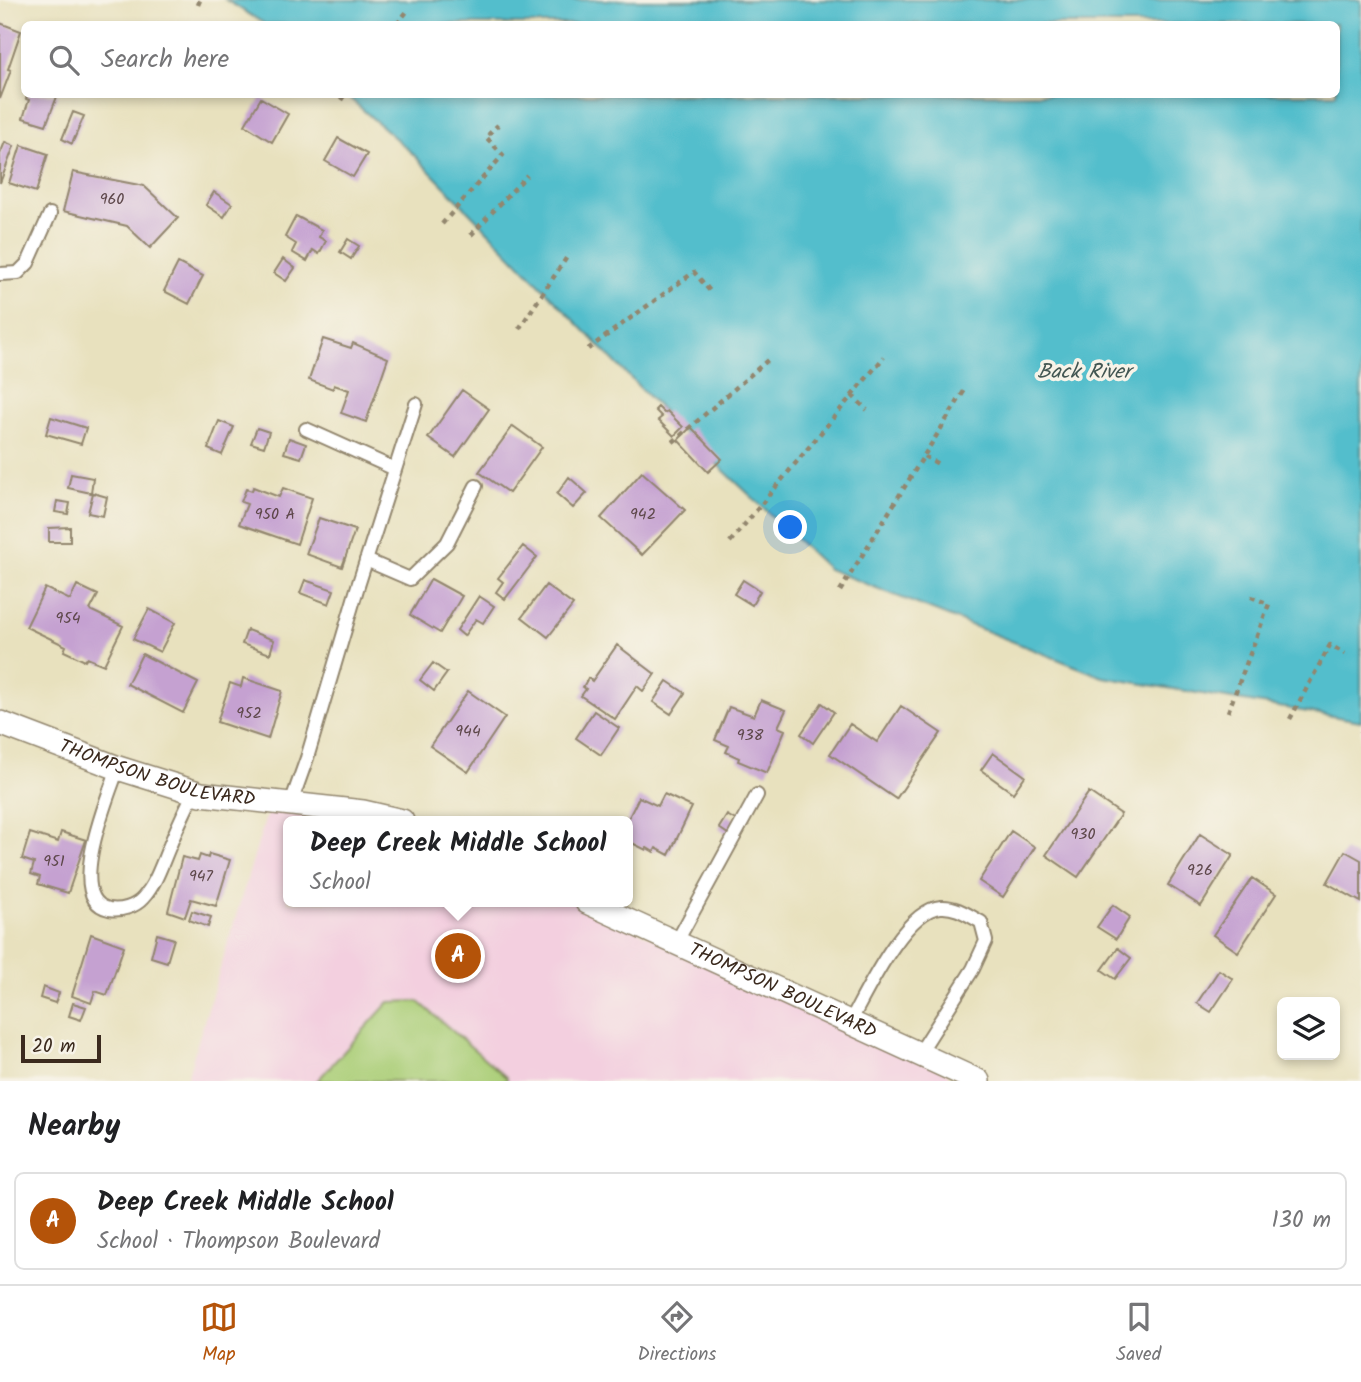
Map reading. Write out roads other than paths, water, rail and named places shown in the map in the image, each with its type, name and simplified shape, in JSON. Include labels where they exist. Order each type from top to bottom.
[{"type":"street","name":"THOMPSON BOULEVARD","points":[[0,723],[118,768],[194,792],[380,816]]},
{"type":"street","name":"THOMPSON BOULEVARD","points":[[598,907],[978,1081]]},
{"type":"lane","points":[[0,274],[18,273],[28,263],[50,214]]},
{"type":"lane","points":[[291,803],[416,404]]},
{"type":"lane","points":[[306,429],[395,469]]},
{"type":"lane","points":[[366,559],[411,579],[447,543],[476,486]]},
{"type":"lane","points":[[118,768],[96,832],[91,859],[90,891],[95,902],[106,909],[122,911],[142,900],[157,876],[194,792]]},
{"type":"lane","points":[[676,943],[757,795]]},
{"type":"lane","points":[[850,1023],[898,939],[927,910],[942,906],[960,909],[981,922],[986,941],[973,969],[919,1054]]},
{"type":"water","name":"Back River","points":[[226,0],[1361,0],[1361,721],[1103,677],[828,569],[682,431],[412,153],[349,98],[1340,98],[1340,21],[260,21]]},
{"type":"place","name":"Deep Creek Middle School","points":[[458,956]]}]
